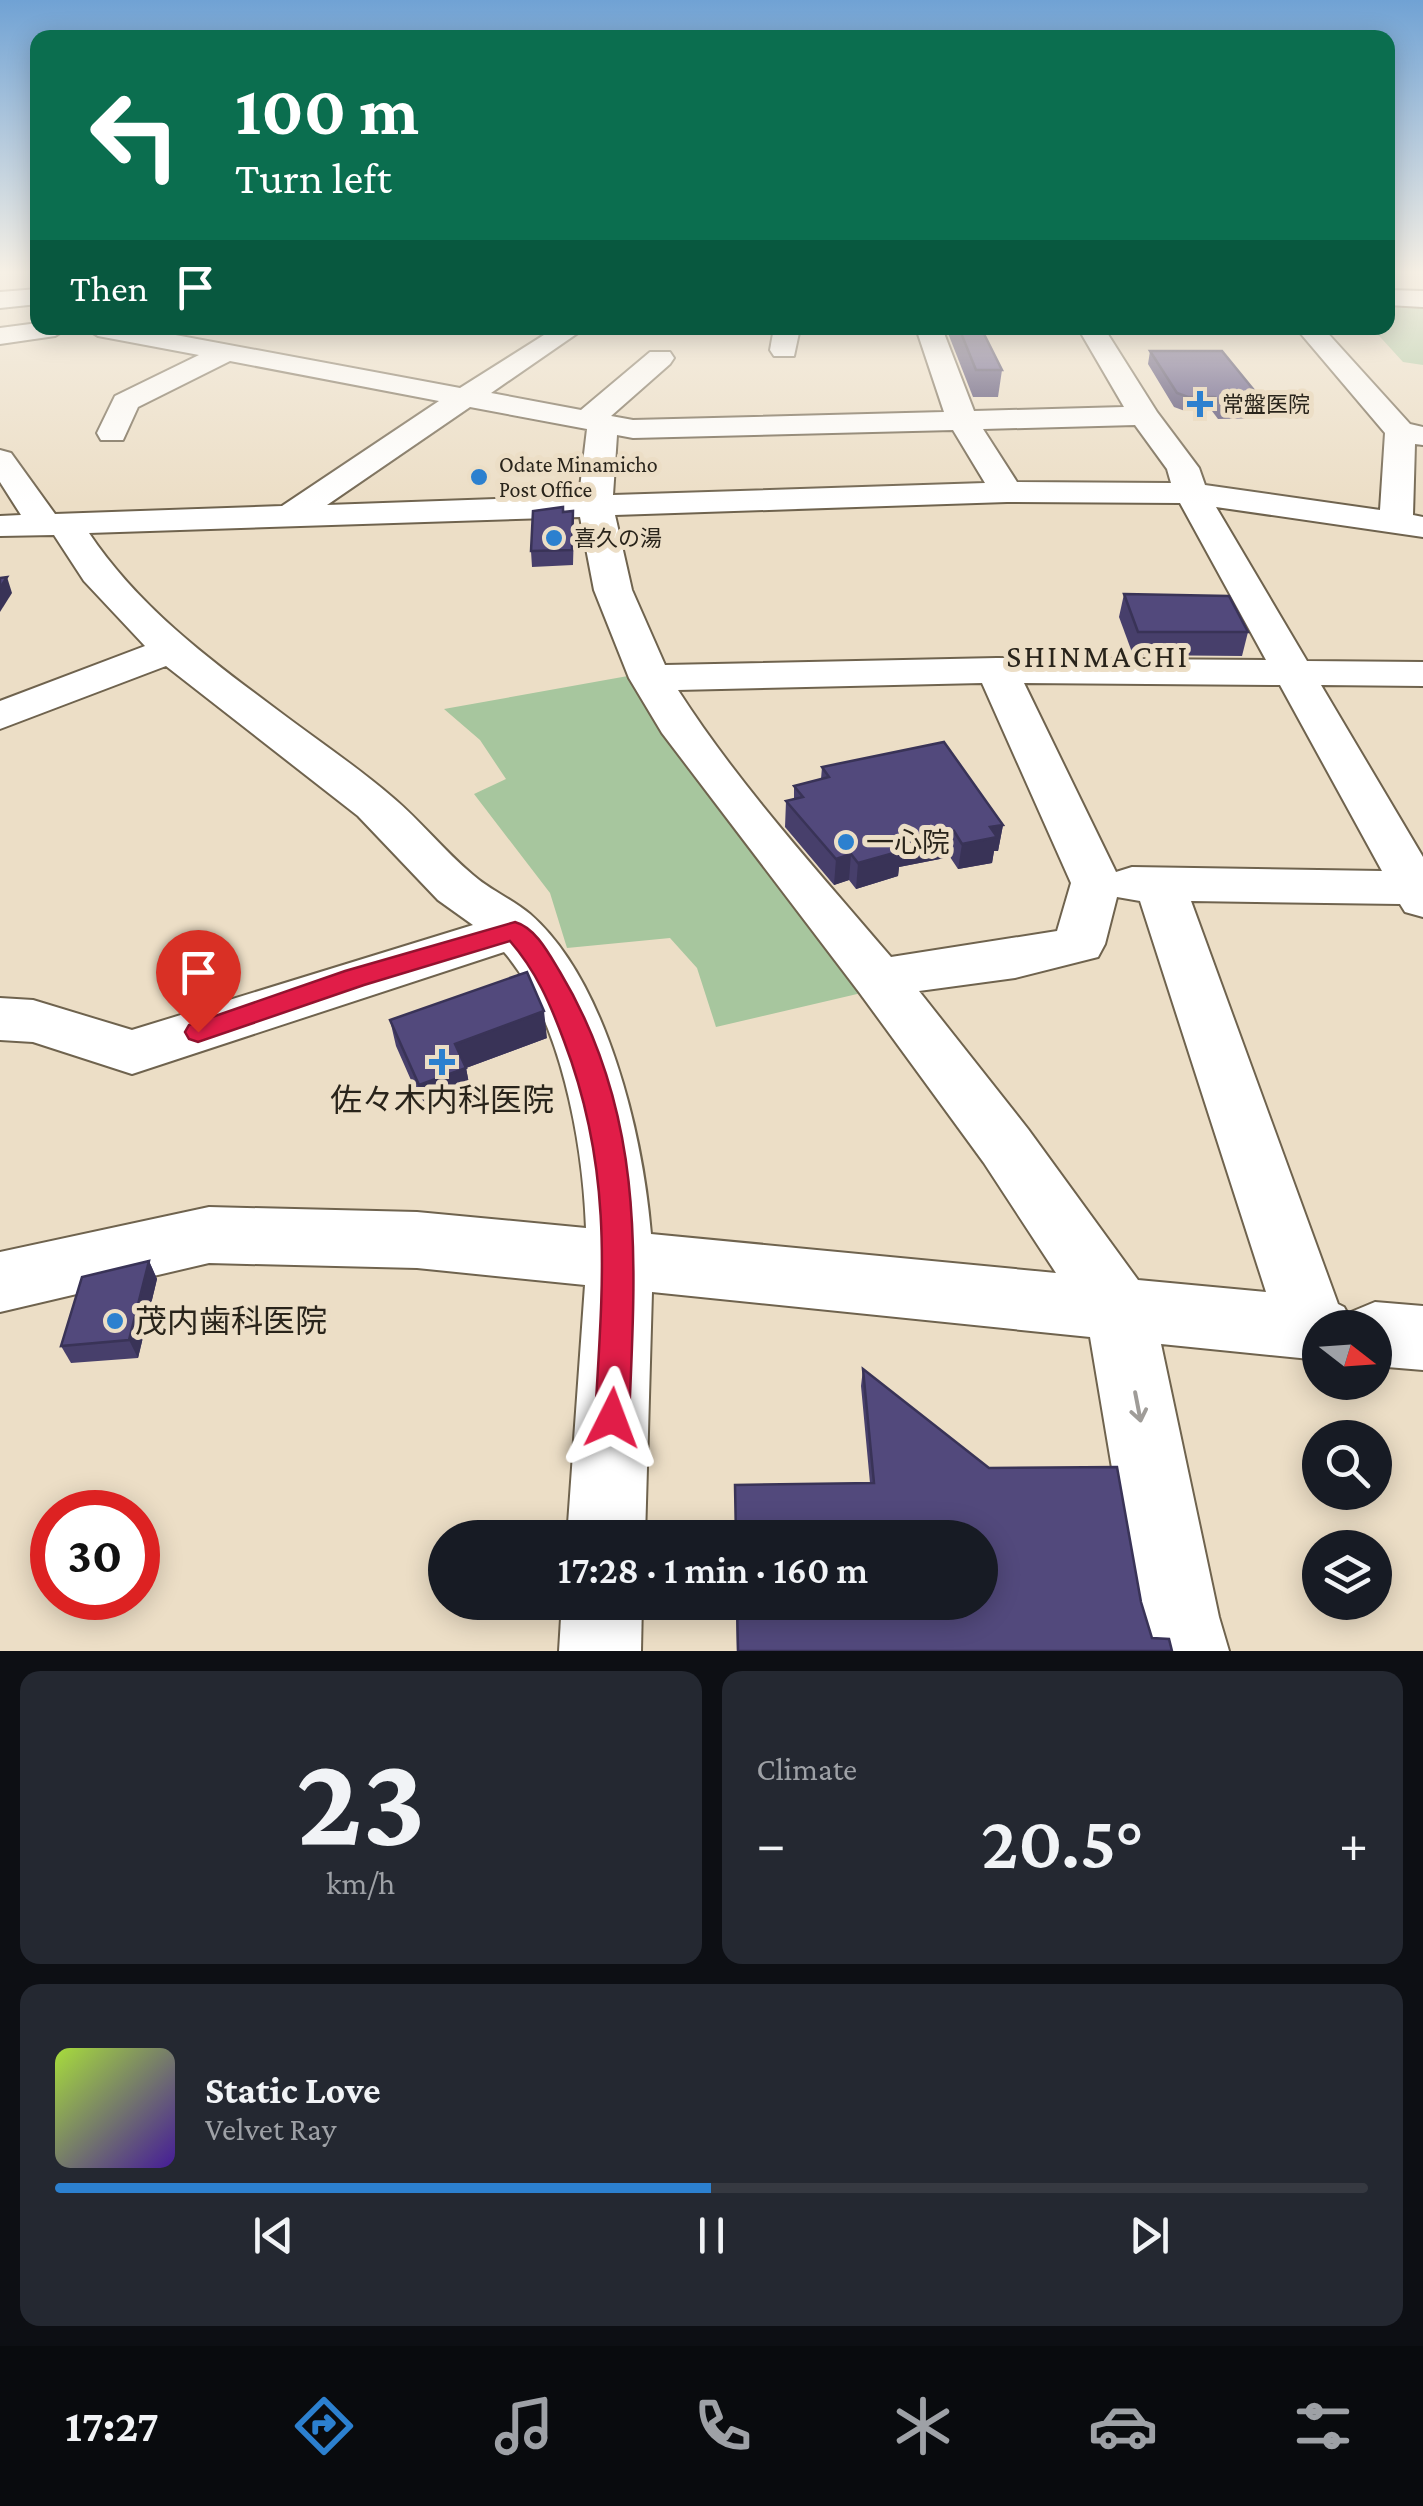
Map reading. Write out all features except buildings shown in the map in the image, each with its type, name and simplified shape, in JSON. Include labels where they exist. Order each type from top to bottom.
[{"type":"street","points":[[112,432],[125,402],[208,349]]},
{"type":"street","points":[[245,349],[465,398],[633,429],[1144,416]]},
{"type":"street","points":[[292,515],[354,469],[540,349]]},
{"type":"street","points":[[937,349],[961,418],[1007,492]]},
{"type":"street","points":[[1104,349],[1144,416],[1183,468],[1190,493],[1421,892]]},
{"type":"street","points":[[0,526],[1007,492],[1190,493],[1410,525],[1412,434],[1329,349]]},
{"type":"street","points":[[660,358],[596,422],[594,484],[612,590],[650,678],[684,733],[1006,1146],[1120,1311],[1178,1617],[1188,1651]]},
{"type":"street","points":[[0,460],[37,509],[171,650],[375,806],[456,888],[515,930],[537,955],[559,992],[595,1084],[615,1172],[620,1259],[607,1520]]},
{"type":"street","points":[[0,716],[171,650]]},
{"type":"street","points":[[650,678],[996,670],[1423,674]]},
{"type":"street","points":[[878,978],[1015,959],[1079,944],[1096,884],[996,670]]},
{"type":"street","points":[[1096,884],[1421,892]]},
{"type":"street","points":[[1160,884],[1327,1310]]},
{"type":"street","points":[[0,1019],[43,1024],[106,1049],[132,1052],[515,930]]},
{"type":"street","points":[[0,1282],[209,1235],[418,1240],[1302,1327]]},
{"type":"street","points":[[1392,1335],[1423,1338]]},
{"type":"street","points":[[600,1651],[601,1620]]},
{"type":"green space","points":[[1391,349],[1423,349],[1423,365],[1403,362]]},
{"type":"green space","points":[[639,674],[870,991],[716,1027],[697,968],[670,938],[567,948],[550,893],[474,794],[506,779],[480,740],[444,709]]},
{"type":"place","name":"常盤医院","points":[[1200,404]]},
{"type":"place","name":"Odate Minamicho Post Office","points":[[479,477]]},
{"type":"place","name":"喜久の湯","points":[[554,538]]},
{"type":"place","name":"一心院","points":[[846,842]]},
{"type":"place","name":"佐々木内科医院","points":[[442,1062]]},
{"type":"place","name":"茂内歯科医院","points":[[115,1321]]},
{"type":"district","name":"SHINMACHI","points":[[1098,656]]},
{"type":"route","points":[[198,1032],[354,978],[515,930],[537,955],[559,992],[595,1084],[615,1172],[620,1259],[612,1418]]}]
